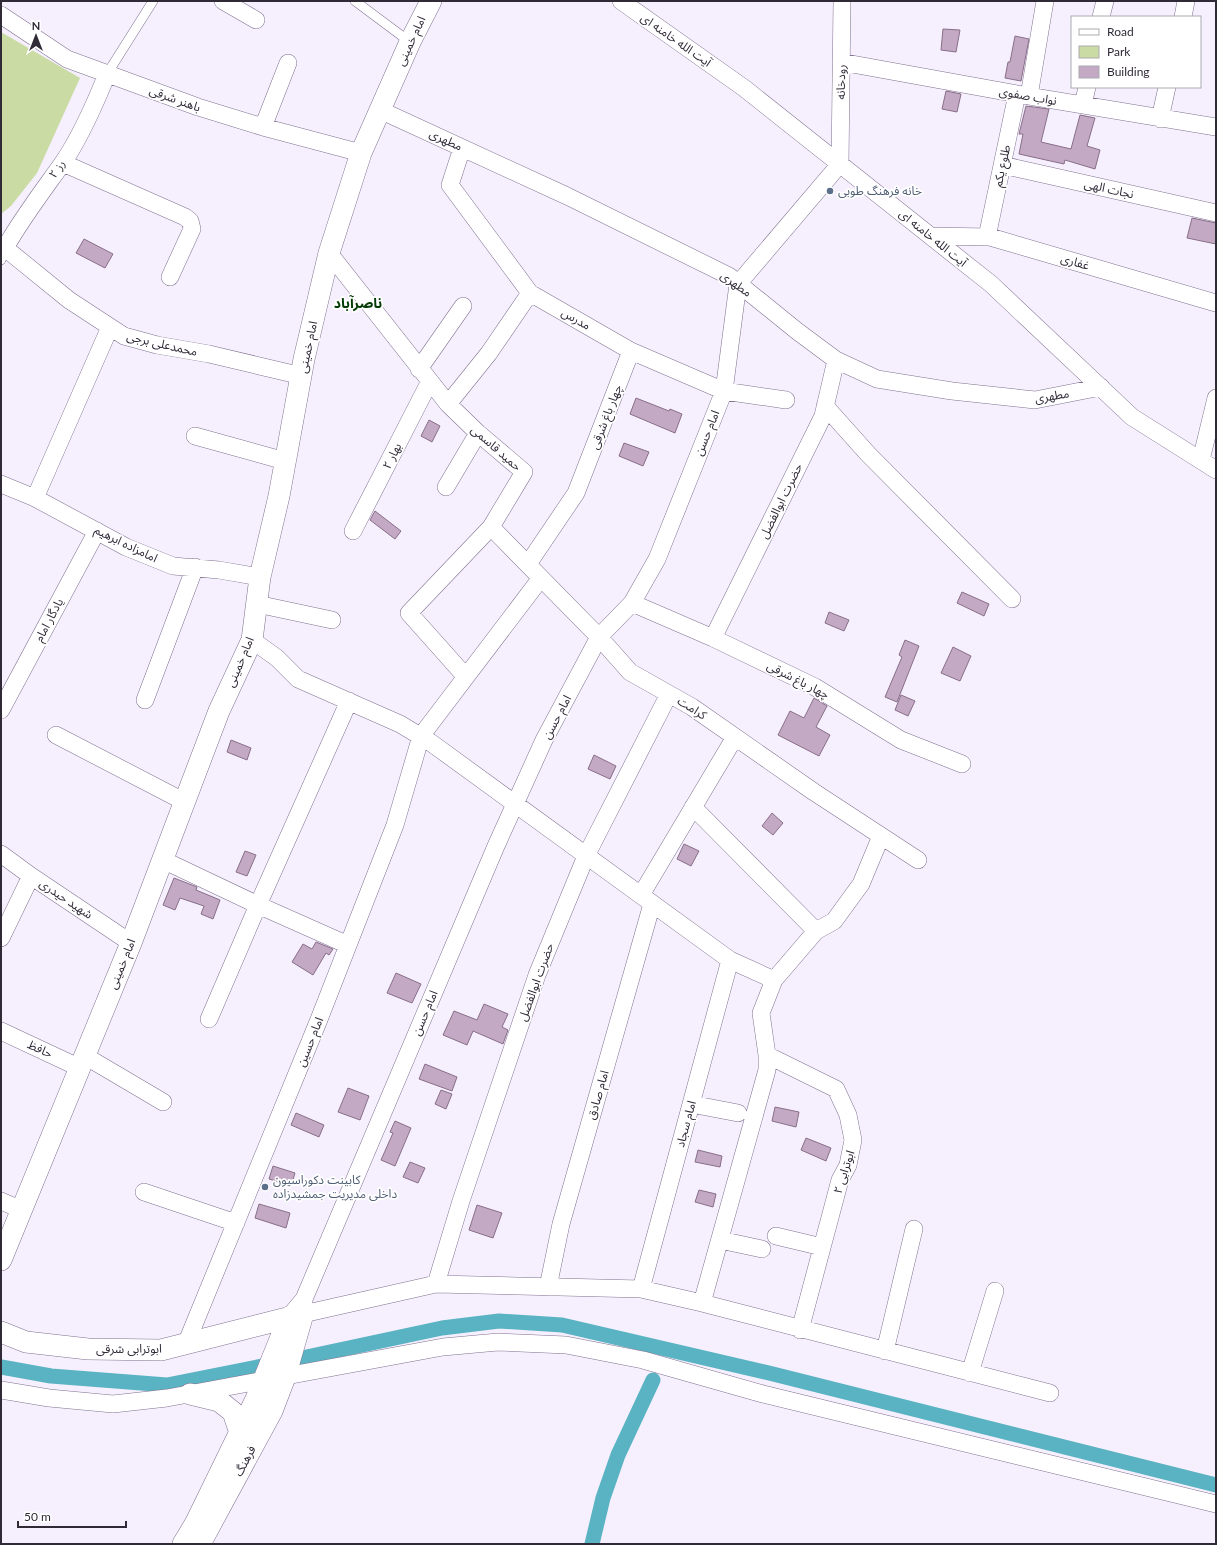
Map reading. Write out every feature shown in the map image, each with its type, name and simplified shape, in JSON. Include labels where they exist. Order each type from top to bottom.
[{"type":"street","points":[[223,1],[256,20]]},
{"type":"street","name":"امام خمینی","points":[[1,1260],[131,943],[219,711],[252,640],[260,577],[280,496],[304,359],[329,253],[361,153],[410,42],[430,1]]},
{"type":"street","name":"آیت الله خامنه ای","points":[[622,1],[744,88],[991,284],[1132,417],[1216,470]]},
{"type":"street","name":"رودخانه","points":[[840,164],[842,1]]},
{"type":"street","name":"طلوع یکم","points":[[987,237],[1002,165],[1023,95],[1046,1]]},
{"type":"street","points":[[1101,16],[1105,1]]},
{"type":"street","points":[[1183,16],[1186,1]]},
{"type":"street","name":"باهنر شرقی","points":[[1,15],[67,59],[198,107],[263,127],[361,153]]},
{"type":"street","name":"نواب صفوی","points":[[841,62],[1083,106],[1216,127]]},
{"type":"street","points":[[263,127],[288,63]]},
{"type":"street","name":"رز ۲","points":[[2,251],[20,221],[62,163],[95,104],[107,74]]},
{"type":"street","points":[[1083,106],[1087,88]]},
{"type":"street","points":[[1160,119],[1167,88]]},
{"type":"street","name":"مطهری","points":[[380,110],[574,200],[729,276],[797,331],[836,360],[877,379],[952,391],[1035,400],[1101,387]]},
{"type":"street","name":"مدرس","points":[[462,148],[450,185],[530,293],[631,351],[724,391],[786,400]]},
{"type":"street","points":[[62,163],[185,217],[190,221],[192,229],[170,277]]},
{"type":"street","points":[[738,284],[840,164]]},
{"type":"street","name":"نجات الهی","points":[[1002,165],[1216,213]]},
{"type":"street","name":"غفاری","points":[[931,236],[987,237],[1216,303]]},
{"type":"street","name":"محمدعلی برجی","points":[[2,251],[69,300],[124,336],[157,345],[208,354],[302,376]]},
{"type":"street","name":"حمید قاسمی","points":[[329,253],[448,404],[478,433],[524,472],[491,527],[409,613],[466,677]]},
{"type":"street","name":"امام حسن","points":[[295,1318],[486,868],[544,740],[599,637],[632,603],[657,559],[724,391],[738,284]]},
{"type":"street","points":[[448,404],[489,353],[530,293]]},
{"type":"street","name":"بهار ۲","points":[[353,531],[425,375],[463,306]]},
{"type":"street","points":[[35,498],[110,327]]},
{"type":"street","name":"چهار باغ شرقی","points":[[528,564],[576,493],[631,351]]},
{"type":"street","name":"حضرت ابوالفضل","points":[[713,638],[823,416],[836,360]]},
{"type":"street","points":[[1201,460],[1216,398]]},
{"type":"street","points":[[825,406],[868,454],[1012,599]]},
{"type":"street","points":[[446,487],[478,433]]},
{"type":"street","points":[[195,436],[285,461]]},
{"type":"street","name":"امامزاده ابرهیم","points":[[1,484],[35,498],[126,547],[173,566],[195,567],[260,577]]},
{"type":"street","name":"کرامت","points":[[491,527],[599,637],[630,672],[692,706],[735,737],[918,860]]},
{"type":"street","name":"یادگار امام","points":[[1,710],[97,531]]},
{"type":"street","points":[[145,700],[195,567]]},
{"type":"street","points":[[421,736],[541,578]]},
{"type":"street","name":"چهار باغ شرقی","points":[[632,603],[713,638],[815,687],[901,740],[962,764]]},
{"type":"street","points":[[257,604],[332,620]]},
{"type":"street","points":[[252,640],[277,658],[298,679],[400,724],[421,736],[730,960],[774,980]]},
{"type":"street","name":"حضرت ابوالفضل","points":[[436,1284],[461,1201],[537,975],[586,856],[669,694]]},
{"type":"street","points":[[209,1019],[258,905],[350,701]]},
{"type":"street","points":[[56,735],[185,802]]},
{"type":"street","name":"امام حسین","points":[[186,1344],[318,1022],[395,825],[421,736]]},
{"type":"street","name":"امام صادق","points":[[548,1287],[561,1224],[647,900],[694,807],[735,737]]},
{"type":"street","points":[[694,807],[816,931]]},
{"type":"street","points":[[702,1303],[767,1070],[767,1055],[761,1013],[774,980],[816,931],[834,921],[861,884],[881,836]]},
{"type":"street","name":"شهید حیدری","points":[[1,854],[31,876],[131,943]]},
{"type":"street","points":[[163,860],[258,905],[348,945]]},
{"type":"street","points":[[1,938],[31,876]]},
{"type":"street","name":"امام سجاد","points":[[641,1289],[730,960]]},
{"type":"street","name":"حافظ","points":[[1,1031],[82,1062],[163,1102]]},
{"type":"street","name":"ابوترابی ۲","points":[[767,1055],[836,1090],[848,1115],[853,1140],[848,1165],[840,1180],[800,1330]]},
{"type":"street","points":[[691,1104],[738,1113]]},
{"type":"street","points":[[144,1192],[236,1223]]},
{"type":"street","points":[[1,1201],[22,1210]]},
{"type":"street","points":[[884,1351],[914,1228]]},
{"type":"street","points":[[776,1236],[822,1247]]},
{"type":"street","points":[[720,1240],[762,1249]]},
{"type":"street","points":[[276,1374],[295,1318],[436,1284],[641,1289],[702,1303],[800,1330],[1050,1393]]},
{"type":"street","points":[[970,1373],[995,1291]]},
{"type":"street","name":"ابوترابی شرقی","points":[[1,1332],[26,1342],[88,1349],[161,1350],[295,1318]]},
{"type":"street","points":[[1,1390],[49,1398],[113,1404],[167,1398],[276,1374],[444,1347],[498,1342],[566,1345],[643,1360],[763,1394],[1216,1504]]},
{"type":"street","name":"فرهنگ","points":[[183,1544],[195,1524],[256,1399],[276,1374]]},
{"type":"street","name":"فرهنگ","points":[[200,1544],[272,1411],[276,1374]]},
{"type":"street","points":[[190,1394],[219,1401],[233,1412],[240,1432]]},
{"type":"lane","points":[[107,74],[153,1]]},
{"type":"lane","points":[[355,1],[410,42]]},
{"type":"green space","points":[[1,32],[80,78],[37,173],[11,206],[1,214]]},
{"type":"building","points":[[943,29],[960,30],[956,52],[941,50]]},
{"type":"building","points":[[1015,36],[1029,39],[1021,81],[1005,78]]},
{"type":"building","points":[[946,91],[961,94],[957,112],[942,109]]},
{"type":"building","points":[[1026,106],[1049,109],[1041,142],[1071,149],[1080,115],[1095,118],[1087,146],[1100,150],[1095,169],[1065,160],[1064,164],[1019,154],[1023,134],[1019,134]]},
{"type":"building","points":[[1192,218],[1216,223],[1216,244],[1187,238]]},
{"type":"building","points":[[84,239],[113,254],[105,268],[76,253]]},
{"type":"building","points":[[636,398],[669,411],[670,409],[682,414],[675,433],[630,414]]},
{"type":"building","points":[[429,420],[440,426],[432,442],[421,436]]},
{"type":"building","points":[[624,443],[649,452],[643,466],[619,456]]},
{"type":"building","points":[[375,511],[401,531],[395,539],[370,520]]},
{"type":"building","points":[[962,592],[989,604],[984,616],[957,603]]},
{"type":"building","points":[[829,612],[849,620],[844,631],[825,623]]},
{"type":"building","points":[[905,640],[919,646],[897,702],[885,697],[902,657],[899,655]]},
{"type":"building","points":[[953,647],[971,656],[960,681],[941,673]]},
{"type":"building","points":[[901,695],[915,701],[908,716],[895,710]]},
{"type":"building","points":[[814,698],[827,706],[816,727],[830,735],[819,756],[778,735],[790,711],[804,718]]},
{"type":"building","points":[[231,740],[251,748],[247,760],[227,752]]},
{"type":"building","points":[[594,755],[616,766],[610,779],[588,769]]},
{"type":"building","points":[[772,813],[783,823],[773,835],[762,826]]},
{"type":"building","points":[[684,844],[699,851],[691,866],[677,859]]},
{"type":"building","points":[[245,851],[256,855],[247,876],[236,872]]},
{"type":"building","points":[[174,878],[197,887],[196,890],[220,900],[213,919],[201,914],[204,906],[180,898],[175,910],[163,905]]},
{"type":"building","points":[[316,942],[333,949],[329,955],[326,953],[313,975],[292,962],[303,944],[312,949]]},
{"type":"building","points":[[396,973],[421,984],[412,1003],[387,993]]},
{"type":"building","points":[[484,1004],[508,1014],[502,1027],[508,1030],[503,1044],[473,1031],[467,1045],[443,1035],[454,1011],[477,1020]]},
{"type":"building","points":[[425,1064],[457,1077],[452,1091],[419,1079]]},
{"type":"building","points":[[348,1088],[369,1096],[360,1120],[338,1112]]},
{"type":"building","points":[[441,1090],[452,1094],[446,1109],[435,1104]]},
{"type":"building","points":[[775,1107],[799,1112],[796,1127],[772,1121]]},
{"type":"building","points":[[296,1113],[324,1125],[319,1137],[291,1125]]},
{"type":"building","points":[[395,1121],[411,1128],[395,1166],[381,1160],[393,1133],[390,1132]]},
{"type":"building","points":[[806,1138],[831,1148],[826,1161],[801,1150]]},
{"type":"building","points":[[698,1150],[722,1156],[720,1167],[695,1162]]},
{"type":"building","points":[[410,1162],[425,1168],[418,1183],[403,1177]]},
{"type":"building","points":[[273,1166],[295,1173],[291,1186],[269,1179]]},
{"type":"building","points":[[699,1190],[716,1194],[713,1207],[695,1202]]},
{"type":"building","points":[[259,1204],[290,1213],[286,1228],[255,1218]]},
{"type":"building","points":[[477,1205],[502,1213],[493,1238],[469,1230]]},
{"type":"waterway","points":[[1,1367],[51,1376],[167,1385],[442,1328],[499,1321],[562,1325],[769,1373],[1216,1485]]},
{"type":"waterway","points":[[592,1544],[603,1498],[618,1455],[653,1380]]},
{"type":"place","name":"خانه فرهنگ طوبی","points":[[830,191]]},
{"type":"place","name":"کابینت دکوراسیون داخلی مدیریت جمشیدزاده","points":[[265,1187]]},
{"type":"district","name":"ناصرآباد","points":[[358,303]]}]
